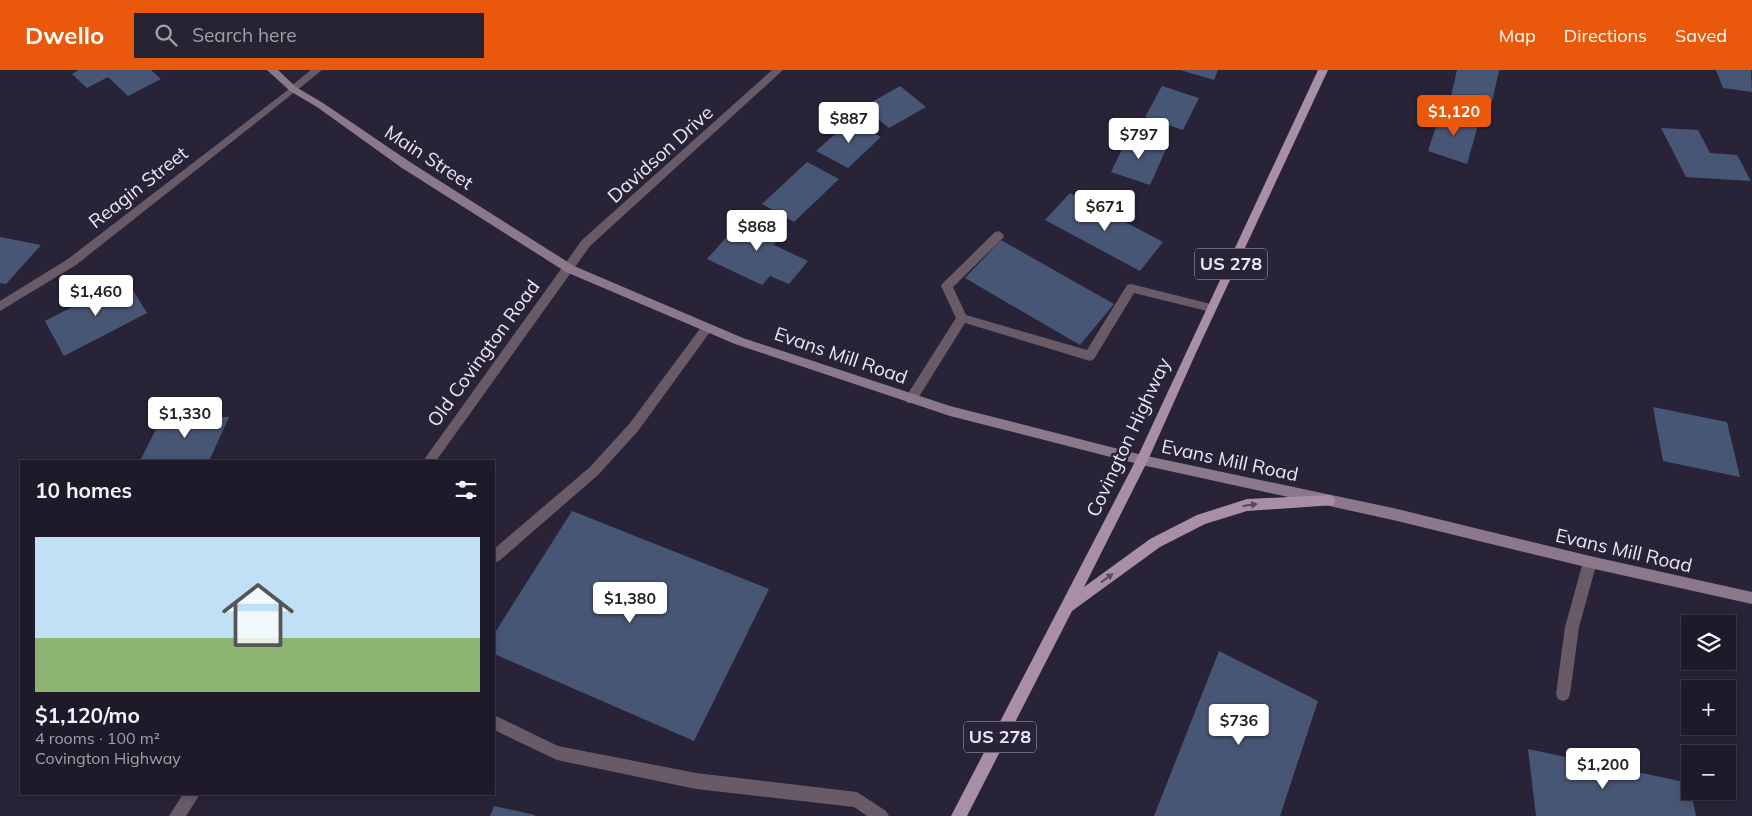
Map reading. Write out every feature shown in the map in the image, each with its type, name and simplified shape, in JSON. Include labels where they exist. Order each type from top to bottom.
[{"type":"main road","name":"Main Street","points":[[272,70],[294,89],[406,164],[570,269]]},
{"type":"main road","name":"Covington Highway","points":[[958,816],[1068,607],[1142,460],[1322,70]]},
{"type":"main road","name":"Evans Mill Road","points":[[570,269],[706,328],[911,399],[1142,460],[1752,598]]},
{"type":"main road","points":[[1068,607],[1155,543],[1202,519],[1247,505],[1329,501]]},
{"type":"street","name":"Reagin Street","points":[[0,307],[72,262],[317,70]]},
{"type":"street","name":"Davidson Drive","points":[[570,269],[586,244],[778,70]]},
{"type":"street","points":[[999,235],[947,286],[962,318],[1090,356],[1132,288],[1211,308]]},
{"type":"street","name":"Old Covington Road","points":[[430,460],[570,269]]},
{"type":"street","points":[[911,399],[962,318]]},
{"type":"street","points":[[495,555],[594,470],[634,426],[706,328]]},
{"type":"street","points":[[1563,694],[1572,627],[1590,562]]},
{"type":"street","points":[[495,722],[557,753],[696,781],[857,800],[881,816]]},
{"type":"street","points":[[177,816],[191,795]]},
{"type":"building","points":[[79,70],[151,70],[161,79],[128,96],[108,77],[87,88],[72,74]]},
{"type":"building","points":[[1180,70],[1218,70],[1214,80]]},
{"type":"building","points":[[1457,70],[1499,70],[1491,107],[1451,96]]},
{"type":"building","points":[[1716,70],[1751,70],[1752,92],[1723,88]]},
{"type":"building","points":[[900,86],[926,107],[889,128],[863,107]]},
{"type":"building","points":[[1162,86],[1199,98],[1183,130],[1145,117]]},
{"type":"building","points":[[1441,111],[1479,122],[1467,164],[1428,151]]},
{"type":"building","points":[[850,121],[881,137],[848,168],[816,151]]},
{"type":"building","points":[[1661,128],[1698,130],[1710,153],[1737,155],[1751,181],[1686,177]]},
{"type":"building","points":[[1129,135],[1167,147],[1150,185],[1111,172]]},
{"type":"building","points":[[807,162],[839,179],[794,222],[762,204]]},
{"type":"building","points":[[1070,193],[1163,242],[1140,271],[1045,220]]},
{"type":"building","points":[[748,213],[786,230],[774,245],[808,261],[789,284],[770,276],[762,285],[707,259]]},
{"type":"building","points":[[0,237],[41,245],[6,284],[0,283]]},
{"type":"building","points":[[1001,240],[1114,304],[1080,345],[965,278]]},
{"type":"building","points":[[126,279],[147,313],[64,356],[45,321]]},
{"type":"building","points":[[1653,407],[1727,422],[1740,477],[1663,461]]},
{"type":"building","points":[[163,415],[229,417],[209,460],[140,460]]},
{"type":"building","points":[[572,511],[769,589],[694,741],[495,654],[495,632]]},
{"type":"building","points":[[1219,651],[1318,701],[1280,816],[1154,816]]},
{"type":"building","points":[[1528,749],[1681,781],[1681,800],[1693,800],[1696,816],[1536,816]]},
{"type":"building","points":[[494,806],[535,815],[535,816],[490,816]]}]
